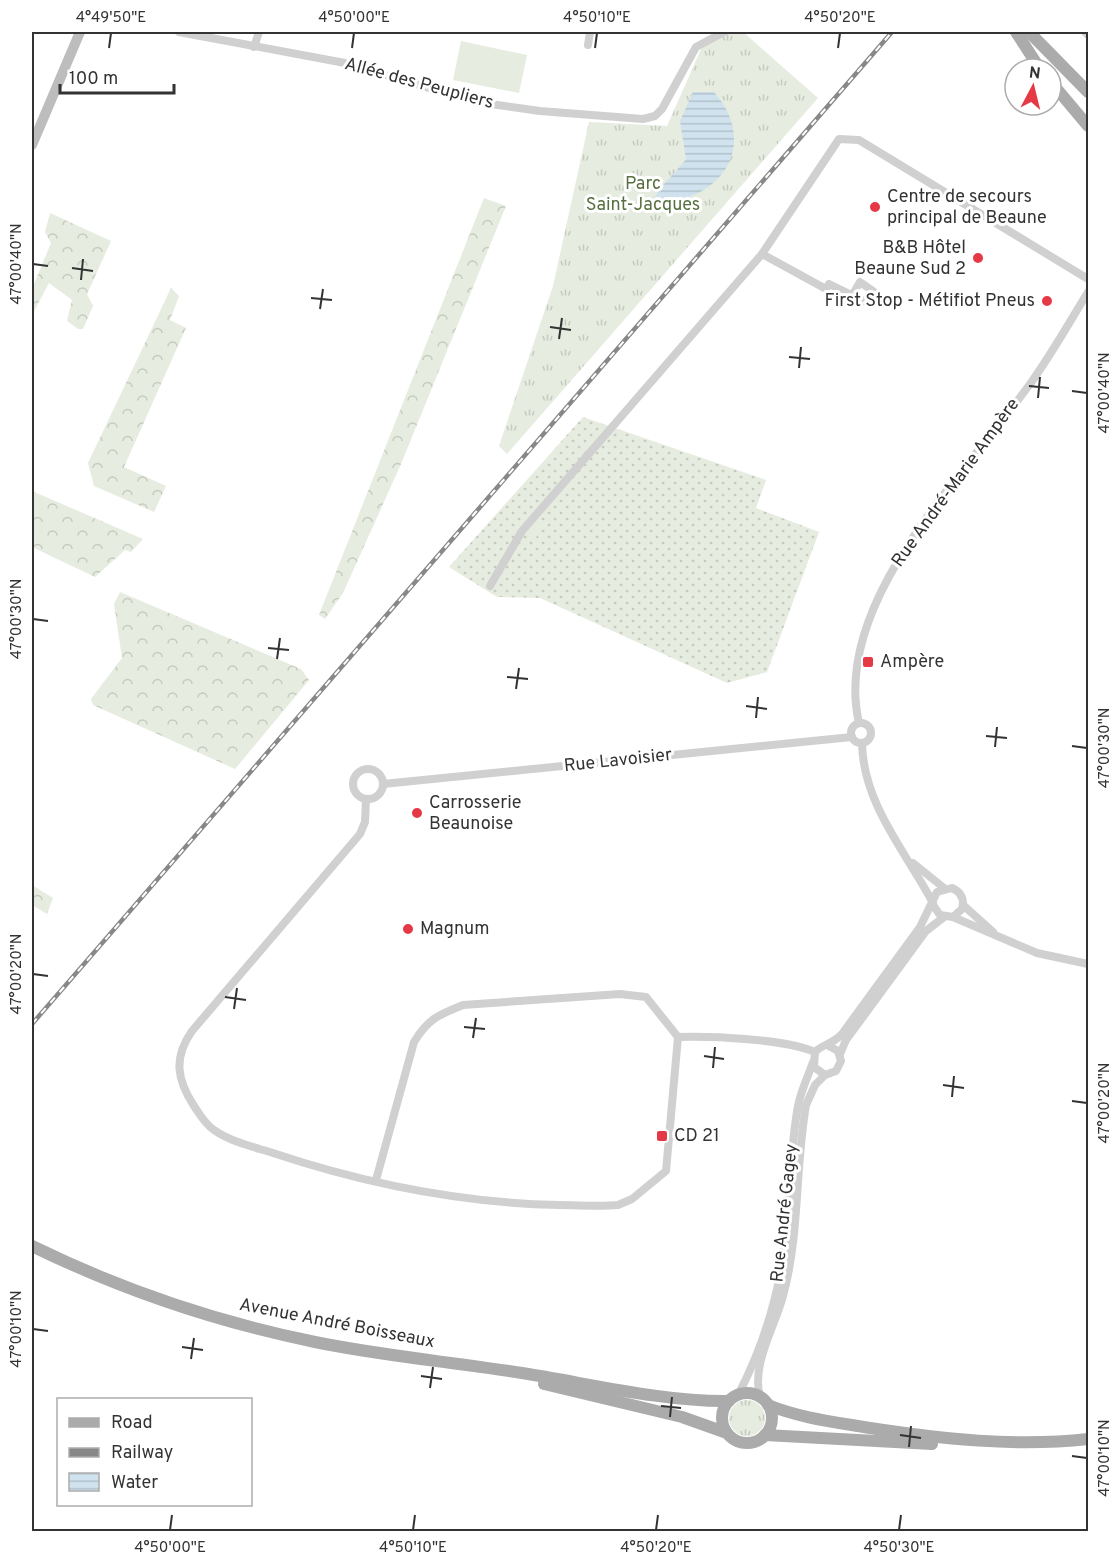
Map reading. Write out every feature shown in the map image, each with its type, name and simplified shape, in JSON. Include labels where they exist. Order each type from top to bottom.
[{"type":"main road","points":[[32,146],[80,32]]},
{"type":"main road","points":[[1016,32],[1032,57]]},
{"type":"main road","points":[[1029,32],[1089,92]]},
{"type":"main road","points":[[1034,32],[1089,84]]},
{"type":"main road","points":[[1063,96],[1089,126]]},
{"type":"main road","name":"Avenue André Boisseaux","points":[[32,1246],[133,1290],[225,1321],[317,1343],[688,1399],[733,1398]]},
{"type":"main road","name":"Avenue André Boisseaux","points":[[470,1367],[682,1417],[727,1433]]},
{"type":"main road","points":[[1089,1439],[1035,1442],[941,1438],[813,1419],[749,1393],[733,1398],[722,1413],[727,1433],[743,1442],[753,1442],[765,1435],[817,1436],[981,1448],[1036,1449],[1089,1445]]},
{"type":"main road","points":[[764,1401],[771,1420],[765,1435]]},
{"type":"street","name":"Allée des Peupliers","points":[[179,32],[196,33],[254,47],[345,63],[448,94],[496,105],[643,119],[655,116],[662,109],[696,47],[724,32]]},
{"type":"street","points":[[254,47],[259,32]]},
{"type":"street","points":[[588,45],[590,32]]},
{"type":"street","points":[[1085,32],[1089,35]]},
{"type":"street","points":[[490,586],[522,531],[762,254],[839,139],[859,140],[1089,279]]},
{"type":"street","points":[[762,254],[826,289],[830,284],[853,294]]},
{"type":"street","name":"Rue André-Marie Ampère","points":[[852,737],[852,730],[858,723],[856,687],[860,656],[869,620],[882,588],[908,545],[1031,383],[1089,292]]},
{"type":"street","name":"Rue André-Marie Ampère","points":[[858,723],[868,726],[872,732],[870,738],[862,743],[865,771],[878,807],[937,913],[1037,953],[1089,964]]},
{"type":"street","points":[[852,737],[862,743]]},
{"type":"street","name":"Rue Lavoisier","points":[[383,784],[852,737]]},
{"type":"street","points":[[367,769],[375,770],[381,776],[383,784],[378,795],[366,799],[358,795],[353,788],[354,779],[359,772],[367,769]]},
{"type":"street","points":[[366,799],[365,822],[360,834],[192,1031],[182,1048],[178,1067],[182,1087],[207,1125],[221,1135],[313,1167],[376,1180],[421,1193],[524,1204],[610,1206],[632,1199],[666,1171],[678,1037],[646,997],[620,994],[463,1005],[441,1014],[425,1024],[414,1042],[376,1180]]},
{"type":"street","name":"Rue André-Marie Ampère","points":[[907,858],[944,888],[952,888],[959,892],[963,905],[973,916],[1002,938]]},
{"type":"street","points":[[944,888],[937,892],[920,927],[848,1025],[829,1046],[821,1047],[815,1052],[813,1062],[817,1071],[825,1075],[833,1074],[839,1068],[840,1054],[846,1040],[926,931],[960,912],[963,905]]},
{"type":"street","points":[[678,1037],[713,1036],[796,1047],[815,1052]]},
{"type":"street","points":[[829,1046],[840,1054]]},
{"type":"street","name":"Rue André Gagey","points":[[733,1398],[763,1335],[780,1276],[787,1227],[795,1125],[801,1092],[813,1062]]},
{"type":"street","name":"Rue André Gagey","points":[[764,1401],[759,1372],[783,1295],[791,1254],[806,1105],[815,1086],[825,1075]]},
{"type":"green space","name":"Parc Saint-Jacques","points":[[731,32],[743,32],[818,98],[507,454],[499,446],[553,286],[589,122],[667,126],[702,47]]},
{"type":"green space","points":[[461,41],[527,55],[519,93],[453,80]]},
{"type":"green space","points":[[484,198],[506,206],[401,464],[343,593],[325,619],[319,615]]},
{"type":"green space","points":[[50,213],[111,241],[87,294],[93,306],[83,329],[78,329],[67,321],[72,300],[49,283],[32,315],[32,289],[51,243],[45,232]]},
{"type":"green space","points":[[171,288],[179,296],[170,320],[186,328],[124,467],[166,486],[154,512],[94,486],[88,463]]},
{"type":"green space","points":[[583,417],[766,480],[756,508],[819,532],[767,672],[727,683],[540,598],[497,597],[449,567]]},
{"type":"green space","points":[[32,491],[143,539],[131,552],[125,550],[95,577],[32,547]]},
{"type":"green space","points":[[536,521],[544,527],[534,540],[526,534]]},
{"type":"green space","points":[[120,592],[301,669],[309,680],[235,769],[93,705],[91,699],[122,658],[114,604]]},
{"type":"green space","points":[[32,885],[53,898],[47,914],[32,905]]},
{"type":"green space","points":[[747,1400],[759,1406],[765,1418],[759,1430],[747,1436],[735,1430],[729,1418],[735,1406]]},
{"type":"water","points":[[693,92],[714,92],[723,104],[733,131],[734,145],[731,158],[725,170],[702,191],[684,199],[652,204],[662,187],[686,159],[680,121]]},
{"type":"railway","points":[[32,1024],[892,32]]},
{"type":"place","name":"Centre de secours principal de Beaune","points":[[875,207]]},
{"type":"place","name":"B&B Hôtel Beaune Sud 2","points":[[978,258]]},
{"type":"place","name":"First Stop - Métifiot Pneus","points":[[1047,301]]},
{"type":"place","name":"Ampère","points":[[868,662]]},
{"type":"place","name":"Carrosserie Beaunoise","points":[[417,813]]},
{"type":"place","name":"Magnum","points":[[408,929]]},
{"type":"place","name":"CD 21","points":[[662,1136]]}]
